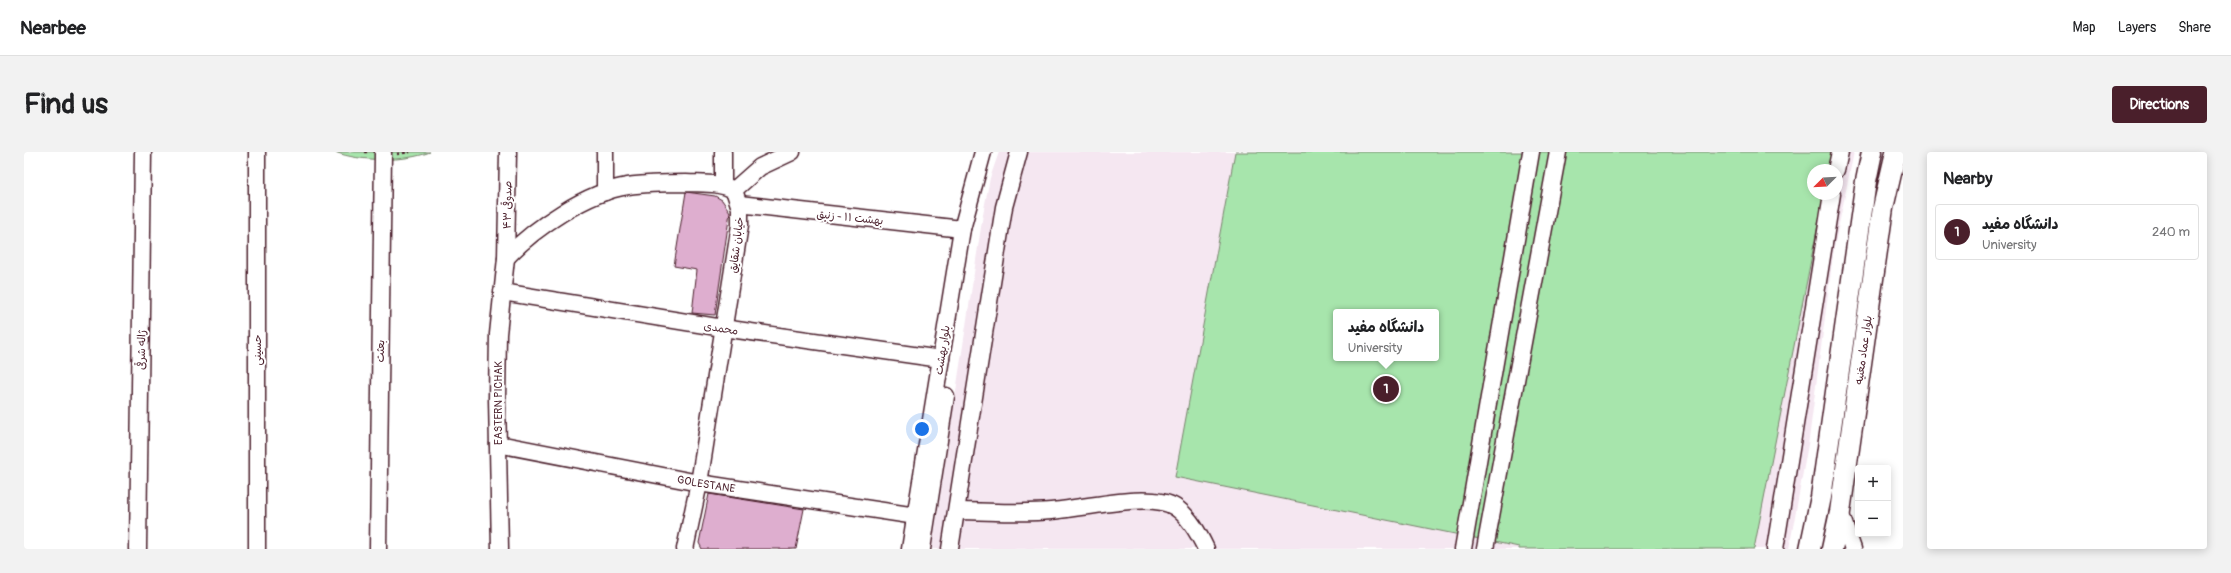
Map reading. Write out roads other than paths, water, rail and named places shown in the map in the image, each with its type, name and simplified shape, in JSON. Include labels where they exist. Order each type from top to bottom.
[{"type":"main road","name":"بلوار عماد مغنیه","points":[[1810,549],[1821,497],[1866,181],[1872,152]]},
{"type":"main road","name":"بلوار عماد مغنیه","points":[[1832,549],[1840,512],[1883,208],[1896,152]]},
{"type":"street","name":"ژاله شرقی","points":[[138,549],[143,152]]},
{"type":"street","name":"حسینی","points":[[257,152],[257,549]]},
{"type":"street","name":"صدوقی ۴۳","points":[[506,258],[508,152]]},
{"type":"street","points":[[605,152],[605,192]]},
{"type":"street","name":"خیابان شقایق","points":[[685,549],[699,483],[740,225],[723,152]]},
{"type":"street","points":[[506,258],[517,246],[545,225],[605,192],[627,186],[648,184],[732,193],[760,167],[792,152]]},
{"type":"street","name":"بلوار بهشت","points":[[910,549],[962,229],[983,152]]},
{"type":"street","name":"بلوار بهشت","points":[[922,549],[972,231],[984,180],[993,152]]},
{"type":"street","points":[[950,549],[1004,207],[1019,152]]},
{"type":"street","points":[[1464,549],[1531,152]]},
{"type":"street","points":[[1485,549],[1558,152]]},
{"type":"street","points":[[1837,164],[1840,152]]},
{"type":"street","name":"بعثت","points":[[378,549],[383,153]]},
{"type":"street","name":"بهشت ۱۱ - زنبق","points":[[732,193],[962,229]]},
{"type":"street","points":[[1775,549],[1831,200]]},
{"type":"street","name":"EASTERN PICHAK","points":[[500,549],[498,334],[506,258]]},
{"type":"street","name":"محمدی","points":[[502,292],[723,328],[941,359]]},
{"type":"street","name":"GOLESTANE","points":[[498,444],[699,483],[916,516]]},
{"type":"street","points":[[957,511],[1051,512],[1124,502],[1158,502],[1175,507],[1191,522],[1206,549]]},
{"type":"street","points":[[1840,512],[1853,549]]},
{"type":"place","name":"دانشگاه مفید","points":[[1386,389]]}]
